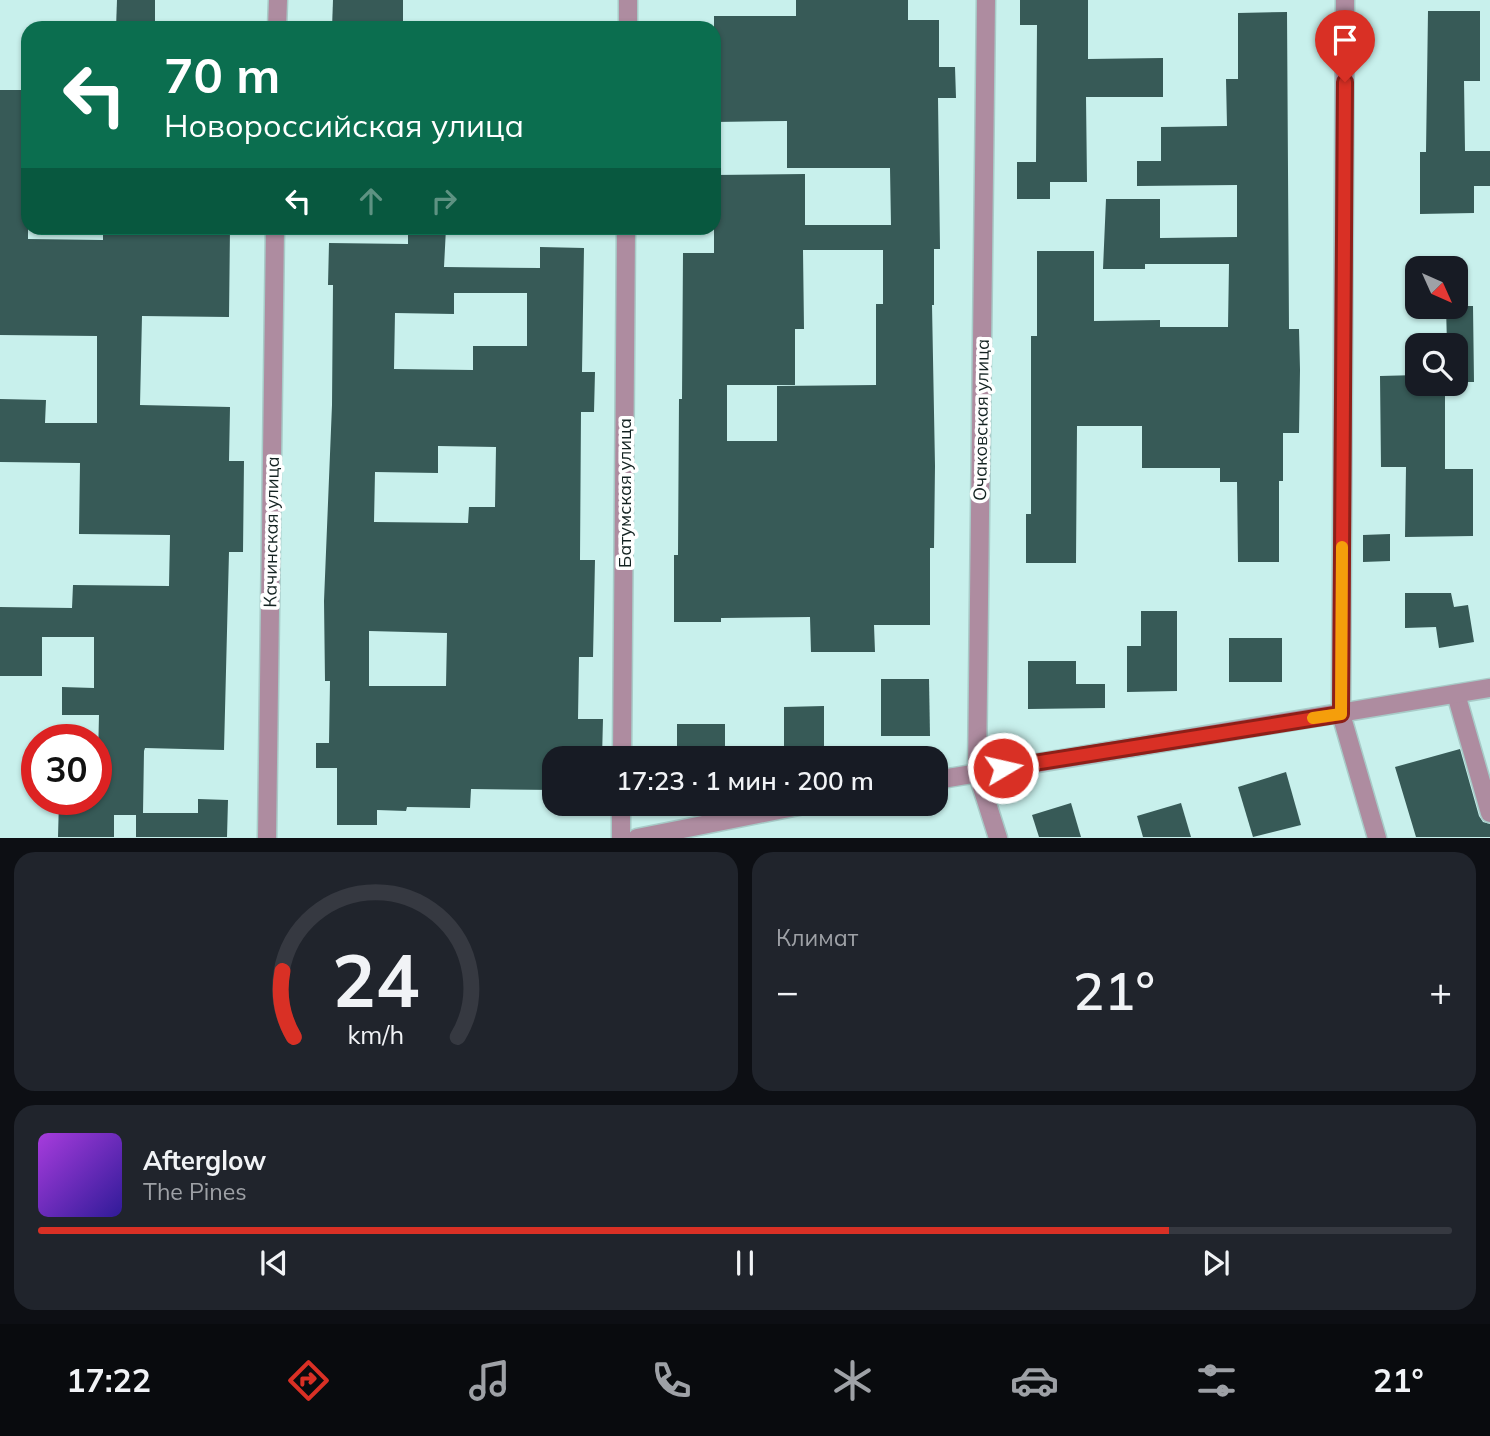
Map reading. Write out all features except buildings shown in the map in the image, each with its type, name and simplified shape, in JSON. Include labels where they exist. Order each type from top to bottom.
[{"type":"street","points":[[277,21],[278,0]]},
{"type":"street","points":[[628,0],[628,21]]},
{"type":"street","name":"Очаковская улица","points":[[986,0],[977,772],[998,838]]},
{"type":"street","points":[[1345,0],[1341,714],[1377,838]]},
{"type":"street","name":"Качинская улица","points":[[267,838],[275,235]]},
{"type":"street","name":"Батумская улица","points":[[622,746],[626,235]]},
{"type":"street","points":[[948,777],[1490,688]]},
{"type":"street","points":[[1456,694],[1490,813]]},
{"type":"street","points":[[621,816],[621,838]]},
{"type":"street","points":[[637,838],[748,816]]},
{"type":"slow traffic","points":[[1313,718],[1341,714],[1342,547]]},
{"type":"route","points":[[1003,768],[1341,714],[1345,82]]}]
